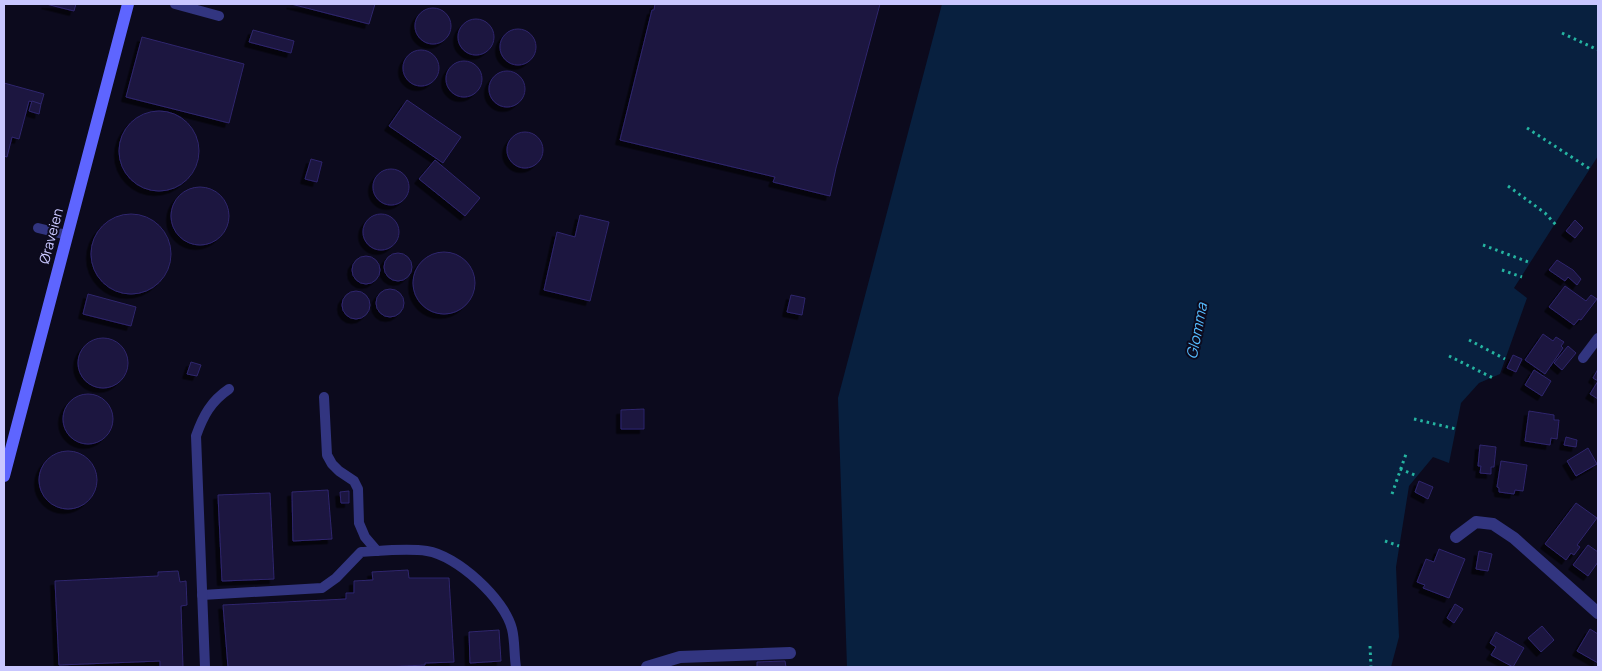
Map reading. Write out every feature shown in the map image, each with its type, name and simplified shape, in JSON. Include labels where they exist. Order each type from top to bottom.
[{"type":"street","name":"Øraveien","points":[[4,476],[128,4]]},
{"type":"street","points":[[1456,537],[1476,522],[1493,524],[1514,538],[1598,613]]},
{"type":"street","points":[[647,667],[680,658],[790,653]]},
{"type":"lane","points":[[175,4],[219,16]]},
{"type":"lane","points":[[38,228],[67,235]]},
{"type":"lane","points":[[1583,358],[1598,338]]},
{"type":"lane","points":[[205,667],[196,436],[202,419],[212,402],[230,389]]},
{"type":"lane","points":[[324,397],[326,455],[339,471],[354,481],[358,489],[359,523],[365,537],[377,551]]},
{"type":"lane","points":[[202,595],[322,588],[336,578],[361,552],[426,550],[454,561],[470,573],[490,593],[505,614],[512,628],[516,667]]},
{"type":"path","points":[[1562,33],[1598,50]]},
{"type":"path","points":[[1527,128],[1590,169]]},
{"type":"path","points":[[1508,186],[1546,213],[1556,225]]},
{"type":"path","points":[[1483,244],[1531,263]]},
{"type":"path","points":[[1502,270],[1522,277]]},
{"type":"path","points":[[1469,340],[1505,359]]},
{"type":"path","points":[[1449,356],[1493,378]]},
{"type":"path","points":[[1414,419],[1456,430]]},
{"type":"path","points":[[1392,494],[1406,454]]},
{"type":"path","points":[[1400,469],[1417,476]]},
{"type":"path","points":[[1385,541],[1399,546]]},
{"type":"path","points":[[1370,646],[1371,667]]},
{"type":"water","name":"Glomma","points":[[942,4],[1598,4],[1598,156],[1514,288],[1527,298],[1500,374],[1479,383],[1461,403],[1449,463],[1433,457],[1409,486],[1396,567],[1399,637],[1391,667],[847,667],[838,398]]},
{"type":"building","points":[[46,4],[76,4],[74,11]]},
{"type":"building","points":[[291,4],[375,4],[369,24]]},
{"type":"building","points":[[655,4],[880,4],[830,196],[773,182],[775,177],[620,140]]},
{"type":"building","points":[[433,8],[440,9],[446,13],[450,19],[450,33],[446,39],[440,43],[433,44],[426,43],[420,39],[416,33],[415,26],[416,19],[420,13],[426,9]]},
{"type":"building","points":[[476,19],[483,20],[489,24],[493,30],[493,44],[489,50],[483,54],[476,55],[469,54],[463,50],[459,44],[458,37],[459,30],[463,24],[469,20]]},
{"type":"building","points":[[518,29],[525,30],[531,34],[535,40],[535,54],[531,60],[525,64],[518,65],[511,64],[505,60],[501,54],[500,47],[501,40],[505,34],[511,30]]},
{"type":"building","points":[[253,30],[294,41],[291,53],[249,42]]},
{"type":"building","points":[[142,37],[244,64],[229,123],[126,97]]},
{"type":"building","points":[[421,50],[428,51],[434,55],[438,61],[438,75],[434,81],[428,85],[421,86],[414,85],[408,81],[404,75],[403,68],[404,61],[408,55],[414,51]]},
{"type":"building","points":[[464,61],[471,62],[477,66],[481,72],[481,86],[477,92],[471,96],[464,97],[457,96],[451,92],[447,86],[446,79],[447,72],[451,66],[457,62]]},
{"type":"building","points":[[507,71],[514,72],[520,76],[524,82],[524,96],[520,102],[514,106],[507,107],[500,106],[494,102],[490,96],[489,89],[490,82],[494,76],[500,72]]},
{"type":"building","points":[[4,83],[44,94],[41,104],[29,101],[19,139],[12,137],[7,157],[4,156]]},
{"type":"building","points":[[407,100],[461,137],[443,163],[389,126]]},
{"type":"building","points":[[32,101],[41,104],[39,114],[29,111]]},
{"type":"building","points":[[159,111],[174,114],[187,123],[196,136],[199,151],[196,166],[187,179],[174,188],[159,191],[144,188],[131,179],[122,166],[119,151],[122,136],[131,123],[144,114]]},
{"type":"building","points":[[525,132],[532,133],[538,137],[542,143],[542,157],[538,163],[532,167],[525,168],[518,167],[512,163],[508,157],[507,150],[508,143],[512,137],[518,133]]},
{"type":"building","points":[[311,159],[322,162],[317,182],[305,179]]},
{"type":"building","points":[[435,160],[480,198],[465,216],[419,179]]},
{"type":"building","points":[[391,169],[398,170],[404,174],[408,180],[408,194],[404,200],[398,204],[391,205],[384,204],[378,200],[374,194],[373,187],[374,180],[378,174],[384,170]]},
{"type":"building","points":[[200,187],[216,192],[224,200],[229,216],[224,232],[216,240],[200,245],[184,240],[176,232],[171,216],[176,200],[184,192]]},
{"type":"building","points":[[131,214],[146,217],[159,226],[168,239],[171,254],[168,269],[159,282],[146,291],[131,294],[116,291],[103,282],[94,269],[91,254],[94,239],[103,226],[116,217]]},
{"type":"building","points":[[381,214],[388,215],[394,219],[398,225],[398,239],[394,245],[388,249],[381,250],[374,249],[368,245],[364,239],[363,232],[364,225],[368,219],[374,215]]},
{"type":"building","points":[[580,215],[609,222],[590,301],[544,290],[557,232],[575,237]]},
{"type":"building","points":[[1575,220],[1583,228],[1575,238],[1566,231]]},
{"type":"building","points":[[438,252],[450,252],[466,261],[473,271],[475,283],[473,295],[466,305],[450,314],[438,314],[427,309],[418,300],[413,289],[413,277],[418,266],[427,257]]},
{"type":"building","points":[[398,253],[408,257],[412,267],[408,277],[398,281],[388,277],[384,267],[388,257]]},
{"type":"building","points":[[366,256],[376,260],[380,270],[376,280],[366,284],[356,280],[352,270],[356,260]]},
{"type":"building","points":[[1557,260],[1573,270],[1581,279],[1577,285],[1568,277],[1565,281],[1549,270]]},
{"type":"building","points":[[1565,286],[1586,301],[1591,295],[1597,299],[1581,320],[1579,319],[1574,325],[1549,307]]},
{"type":"building","points":[[390,289],[400,293],[404,303],[400,313],[390,317],[380,313],[376,303],[380,293]]},
{"type":"building","points":[[356,291],[366,295],[370,305],[366,315],[356,319],[346,315],[342,305],[346,295]]},
{"type":"building","points":[[88,294],[136,307],[131,326],[83,314]]},
{"type":"building","points":[[791,295],[805,298],[802,315],[787,312]]},
{"type":"building","points":[[1543,334],[1553,341],[1556,337],[1564,342],[1561,346],[1563,348],[1545,374],[1525,360]]},
{"type":"building","points":[[103,338],[121,345],[128,363],[121,381],[103,388],[85,381],[78,363],[85,345]]},
{"type":"building","points":[[1568,346],[1576,353],[1562,370],[1554,363]]},
{"type":"building","points":[[1513,355],[1522,359],[1516,372],[1507,368]]},
{"type":"building","points":[[191,362],[201,365],[197,376],[187,374]]},
{"type":"building","points":[[1598,369],[1598,381],[1593,378]]},
{"type":"building","points":[[1534,370],[1551,381],[1542,396],[1525,385]]},
{"type":"building","points":[[1598,381],[1598,399],[1590,394]]},
{"type":"building","points":[[88,394],[98,396],[106,401],[111,409],[113,419],[111,429],[106,437],[98,442],[88,444],[78,442],[70,437],[65,429],[63,419],[65,409],[70,401],[78,396]]},
{"type":"building","points":[[644,409],[644,429],[621,429],[621,410]]},
{"type":"building","points":[[1529,411],[1554,415],[1554,420],[1559,420],[1557,439],[1551,438],[1550,445],[1525,441]]},
{"type":"building","points":[[1566,437],[1577,440],[1576,447],[1564,445]]},
{"type":"building","points":[[1480,445],[1496,447],[1494,467],[1491,467],[1491,474],[1480,473],[1481,466],[1478,466]]},
{"type":"building","points":[[1588,448],[1597,464],[1576,476],[1567,461]]},
{"type":"building","points":[[68,451],[84,456],[92,464],[97,480],[92,496],[84,504],[68,509],[52,504],[44,496],[39,480],[44,464],[52,456]]},
{"type":"building","points":[[1501,461],[1527,465],[1523,491],[1515,490],[1514,494],[1499,492],[1497,487]]},
{"type":"building","points":[[1419,481],[1433,487],[1428,499],[1415,492]]},
{"type":"building","points":[[328,490],[332,539],[293,541],[292,492]]},
{"type":"building","points":[[349,491],[349,503],[341,503],[340,492]]},
{"type":"building","points":[[270,493],[274,579],[222,581],[218,495]]},
{"type":"building","points":[[1576,503],[1597,518],[1577,545],[1580,547],[1574,555],[1571,553],[1566,560],[1545,544]]},
{"type":"building","points":[[1588,545],[1598,552],[1598,562],[1588,576],[1573,565]]},
{"type":"building","points":[[1439,549],[1465,559],[1449,598],[1423,588],[1425,585],[1417,582],[1426,559],[1434,562]]},
{"type":"building","points":[[1479,551],[1492,554],[1488,571],[1476,569]]},
{"type":"building","points":[[408,570],[409,578],[449,578],[454,662],[385,667],[228,667],[223,605],[346,599],[346,593],[354,593],[354,581],[373,580],[372,572]]},
{"type":"building","points":[[178,571],[180,582],[186,581],[187,605],[181,606],[183,667],[160,667],[160,661],[59,665],[55,581],[158,576],[158,572]]},
{"type":"building","points":[[1455,604],[1463,609],[1454,623],[1447,618]]},
{"type":"building","points":[[1542,626],[1554,640],[1541,652],[1528,638]]},
{"type":"building","points":[[1590,629],[1598,634],[1598,663],[1577,651]]},
{"type":"building","points":[[499,630],[501,661],[470,663],[469,632]]},
{"type":"building","points":[[1496,632],[1524,648],[1513,667],[1491,655],[1496,647],[1490,643]]},
{"type":"building","points":[[785,661],[786,667],[757,667],[757,662]]}]
